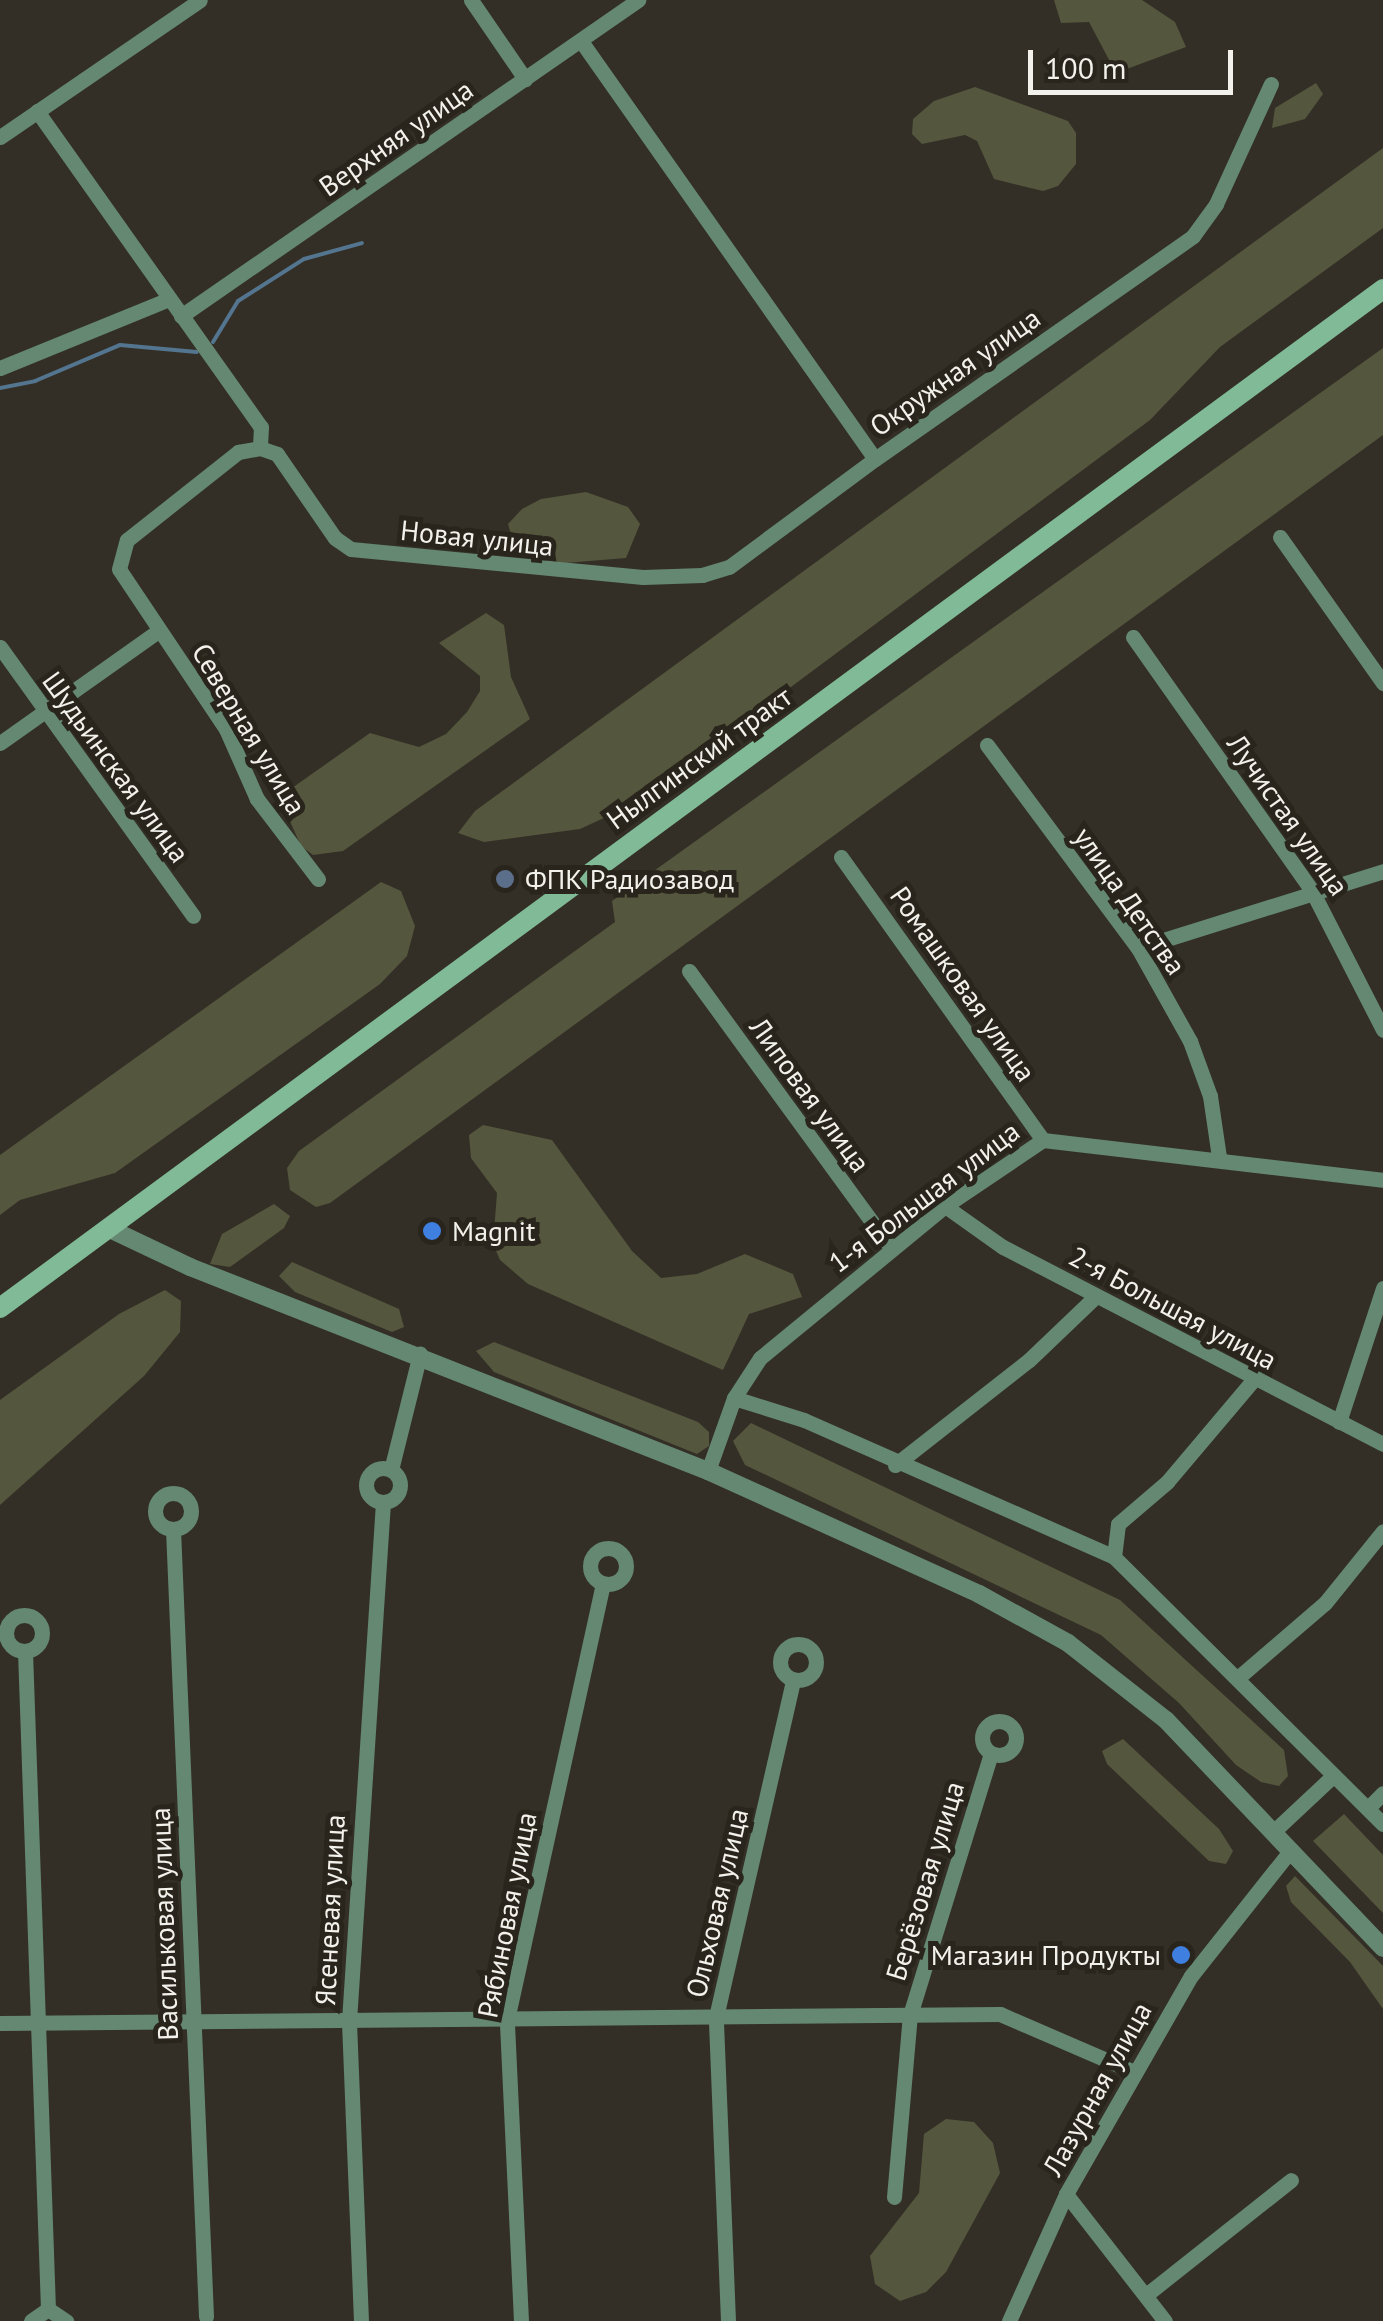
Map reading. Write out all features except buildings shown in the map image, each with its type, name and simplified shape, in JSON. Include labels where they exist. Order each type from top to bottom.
[{"type":"main road","name":"Нылгинский тракт","points":[[0,1308],[1383,289]]},
{"type":"street","points":[[0,137],[200,0]]},
{"type":"street","points":[[471,0],[525,79]]},
{"type":"street","name":"Верхняя улица","points":[[181,316],[638,0]]},
{"type":"street","name":"Окружная улица","points":[[581,41],[875,458],[1193,236],[1216,204],[1272,84]]},
{"type":"street","points":[[37,111],[261,426],[260,448]]},
{"type":"street","points":[[0,368],[169,299]]},
{"type":"street","name":"Новая улица","points":[[260,448],[277,454],[336,538],[351,549],[643,577],[702,576],[729,567],[875,458]]},
{"type":"street","name":"Северная улица","points":[[260,448],[238,452],[120,550],[120,569],[226,729],[257,799],[318,880]]},
{"type":"street","points":[[1280,537],[1383,683]]},
{"type":"street","points":[[0,743],[158,630]]},
{"type":"street","name":"Лучистая улица","points":[[1134,637],[1312,891],[1350,954],[1383,1030]]},
{"type":"street","name":"Шудьинская улица","points":[[0,647],[193,916]]},
{"type":"street","name":"улица Детства","points":[[987,745],[1138,948],[1190,1041],[1210,1096],[1219,1157]]},
{"type":"street","name":"Ромашковая улица","points":[[842,857],[1043,1140]]},
{"type":"street","points":[[1138,948],[1383,870]]},
{"type":"street","name":"Липовая улица","points":[[689,971],[891,1248]]},
{"type":"street","name":"1-я Большая улица","points":[[708,1471],[734,1398],[760,1358],[945,1206],[1043,1140],[1219,1157],[1383,1180]]},
{"type":"street","name":"2-я Большая улица","points":[[945,1206],[1003,1247],[1383,1444]]},
{"type":"street","points":[[110,1229],[190,1267],[420,1354],[708,1471],[979,1594],[1068,1643],[1166,1720],[1383,1948]]},
{"type":"street","points":[[1340,1422],[1383,1288]]},
{"type":"street","points":[[894,1465],[1029,1360],[1096,1296]]},
{"type":"street","points":[[391,1470],[375,1470],[366,1484],[373,1498],[383,1502],[400,1489],[391,1470],[420,1354]]},
{"type":"street","points":[[1114,1557],[1118,1524],[1167,1482],[1254,1379]]},
{"type":"street","points":[[734,1398],[804,1420],[894,1465],[1114,1557],[1240,1676],[1383,1824]]},
{"type":"street","name":"Ясеневая улица","points":[[362,2321],[349,2021],[373,1586],[383,1502]]},
{"type":"street","name":"Васильковая улица","points":[[174,1529],[207,2320]]},
{"type":"street","points":[[1240,1676],[1325,1603],[1383,1532]]},
{"type":"street","name":"Рябиновая улица","points":[[521,2321],[507,2020],[603,1584]]},
{"type":"street","points":[[25,1651],[48,2309]]},
{"type":"street","name":"Ольховая улица","points":[[728,2321],[716,2017],[793,1680]]},
{"type":"street","name":"Берёзовая улица","points":[[894,2197],[910,2015],[989,1758]]},
{"type":"street","points":[[1272,1832],[1334,1775]]},
{"type":"street","points":[[1368,1808],[1383,1793]]},
{"type":"street","name":"Лазурная улица","points":[[1009,2321],[1066,2194],[1190,1976],[1291,1850]]},
{"type":"street","points":[[0,2024],[1000,2014],[1134,2072]]},
{"type":"street","points":[[1146,2296],[1291,2180]]},
{"type":"street","points":[[1066,2194],[1165,2321]]},
{"type":"street","points":[[32,2321],[48,2309]]},
{"type":"street","points":[[48,2309],[66,2321]]},
{"type":"green space","points":[[1054,0],[1142,0],[1175,22],[1186,47],[1116,73],[1089,22],[1061,23]]},
{"type":"green space","points":[[1316,83],[1323,94],[1305,119],[1272,128],[1275,108]]},
{"type":"green space","points":[[975,87],[1068,121],[1076,133],[1076,164],[1058,186],[1043,191],[994,179],[977,141],[965,135],[922,144],[912,134],[913,119],[934,101]]},
{"type":"green space","points":[[1383,148],[1383,228],[1220,347],[1150,420],[632,805],[580,829],[484,842],[458,833],[475,811]]},
{"type":"green space","points":[[1383,348],[1383,435],[330,1203],[316,1207],[290,1190],[287,1168],[299,1151],[615,922],[612,901]]},
{"type":"green space","points":[[586,492],[628,507],[640,524],[626,558],[553,564],[514,544],[508,524],[522,509],[541,499]]},
{"type":"green space","points":[[486,613],[504,625],[511,677],[530,719],[343,851],[313,855],[301,846],[284,808],[292,788],[370,733],[419,747],[446,734],[467,712],[480,691],[480,676],[439,643]]},
{"type":"green space","points":[[381,882],[401,891],[415,926],[407,956],[380,984],[115,1173],[20,1200],[0,1215],[0,1155]]},
{"type":"green space","points":[[483,1125],[552,1140],[632,1251],[661,1278],[697,1274],[745,1254],[793,1274],[802,1297],[749,1314],[723,1370],[528,1284],[500,1260],[493,1244],[497,1193],[471,1158],[469,1135]]},
{"type":"green space","points":[[274,1204],[290,1216],[284,1228],[230,1267],[210,1264],[222,1234]]},
{"type":"green space","points":[[292,1262],[399,1309],[404,1327],[392,1332],[295,1292],[279,1276]]},
{"type":"green space","points":[[165,1290],[181,1301],[180,1332],[144,1376],[0,1505],[0,1400],[119,1314]]},
{"type":"green space","points":[[494,1342],[698,1422],[709,1432],[709,1446],[697,1454],[494,1372],[476,1351]]},
{"type":"green space","points":[[751,1423],[1120,1600],[1284,1750],[1288,1776],[1279,1786],[1261,1782],[1236,1765],[1179,1703],[1101,1635],[745,1465],[733,1441]]},
{"type":"green space","points":[[1123,1739],[1219,1829],[1233,1851],[1226,1864],[1209,1861],[1107,1764],[1102,1751]]},
{"type":"green space","points":[[1344,1814],[1383,1855],[1383,1913],[1313,1841]]},
{"type":"green space","points":[[1295,1876],[1383,1966],[1383,2009],[1350,1962],[1291,1902],[1286,1886]]},
{"type":"green space","points":[[946,2119],[974,2122],[993,2143],[1000,2173],[946,2272],[926,2292],[900,2301],[875,2284],[870,2256],[919,2193],[924,2134]]},
{"type":"waterway","points":[[213,342],[238,301],[304,259],[362,243]]},
{"type":"waterway","points":[[0,388],[35,381],[120,345],[197,352]]},
{"type":"place","name":"ФПК Радиозавод","points":[[505,879]]},
{"type":"place","name":"Magnit","points":[[432,1231]]},
{"type":"place","name":"Магазин Продукты","points":[[1181,1955]]}]
